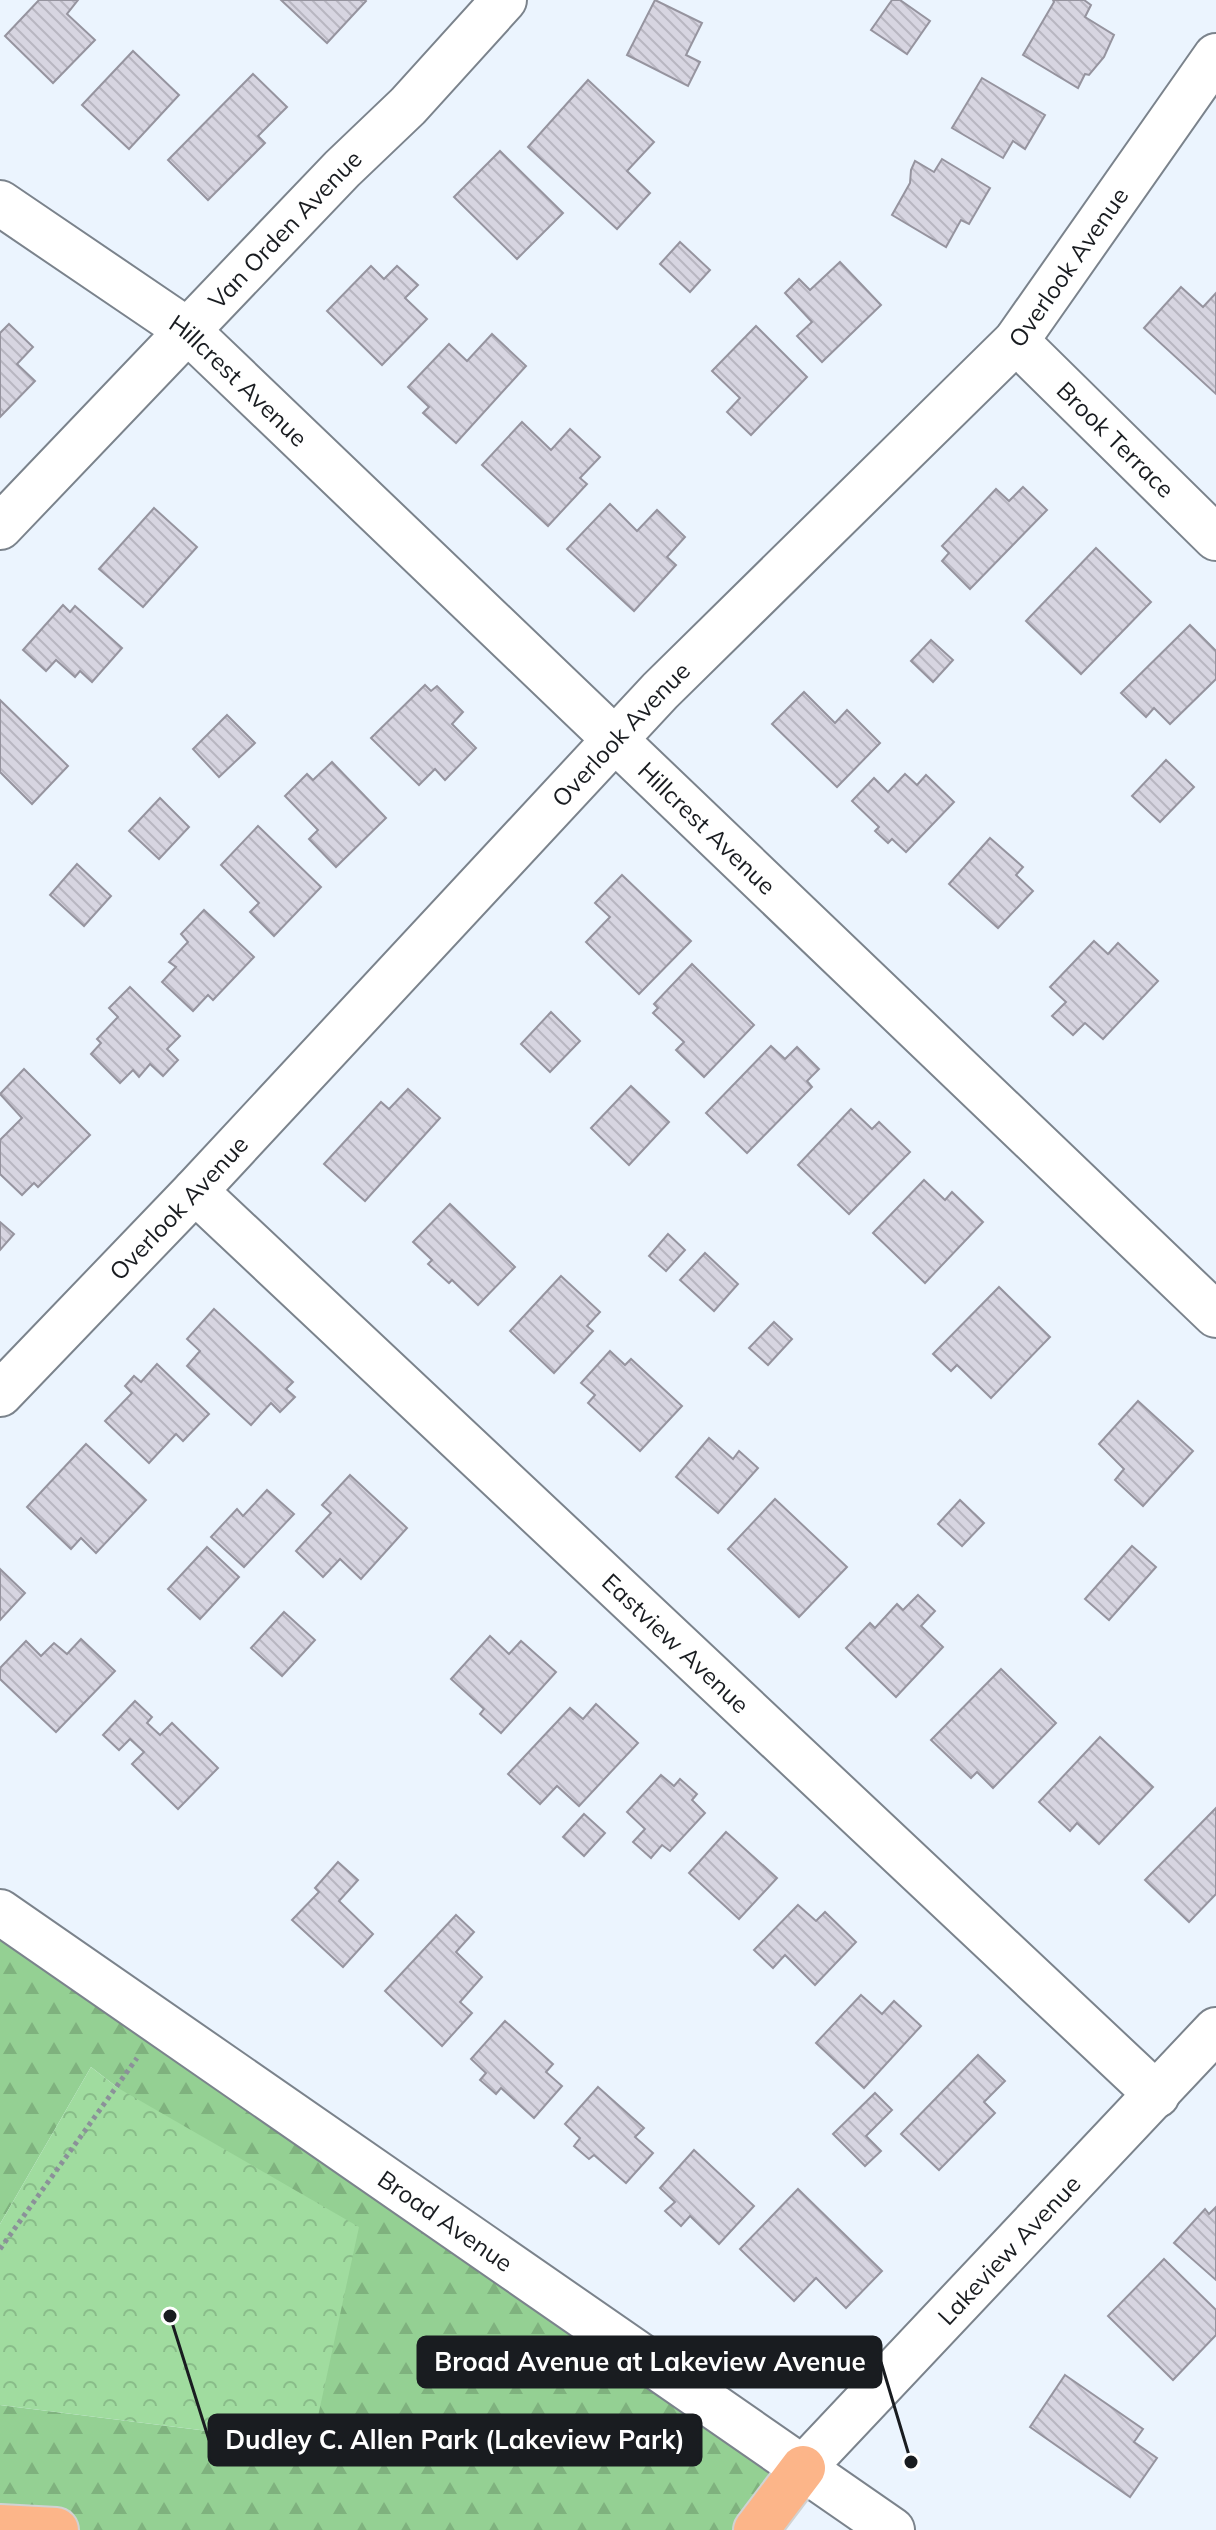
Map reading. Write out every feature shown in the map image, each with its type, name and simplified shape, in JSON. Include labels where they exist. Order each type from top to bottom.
[{"type":"highway","points":[[756,2530],[803,2468]]},
{"type":"highway","points":[[0,2527],[56,2530]]},
{"type":"street","name":"Van Orden Avenue","points":[[0,527],[342,169],[408,106],[504,0]]},
{"type":"street","name":"Overlook Avenue","points":[[0,1394],[195,1191],[671,680],[1016,341],[1216,56]]},
{"type":"street","name":"Hillcrest Avenue","points":[[0,203],[187,330],[1216,1315]]},
{"type":"street","name":"Brook Terrace","points":[[1016,341],[1216,538]]},
{"type":"street","name":"Eastview Avenue","points":[[195,1191],[1157,2095]]},
{"type":"street","name":"Broad Avenue","points":[[0,1912],[892,2530]]},
{"type":"street","name":"Lakeview Avenue","points":[[803,2468],[1216,2030]]},
{"type":"path","points":[[0,2249],[118,2088],[160,2022]]},
{"type":"green space","points":[[0,1912],[803,2468],[732,2530],[0,2530],[0,2405],[312,2444],[118,2088],[91,2067],[0,2224]]},
{"type":"green space","points":[[91,2067],[118,2088],[359,2227],[312,2444],[0,2405],[0,2224]]},
{"type":"building","points":[[39,0],[78,0],[67,14],[95,40],[53,83],[5,36]]},
{"type":"building","points":[[281,0],[365,0],[366,1],[327,43]]},
{"type":"building","points":[[655,0],[702,23],[686,55],[700,62],[688,86],[627,55]]},
{"type":"building","points":[[892,0],[900,0],[930,21],[907,54],[871,30]]},
{"type":"building","points":[[1053,0],[1084,0],[1091,5],[1085,17],[1114,35],[1104,57],[1089,75],[1085,74],[1078,88],[1023,55]]},
{"type":"building","points":[[133,51],[179,95],[129,149],[82,105]]},
{"type":"building","points":[[253,74],[287,107],[258,136],[265,143],[208,200],[168,160]]},
{"type":"building","points":[[982,78],[1045,115],[1025,149],[1013,141],[1003,158],[952,128]]},
{"type":"building","points":[[588,80],[654,142],[627,171],[650,193],[617,229],[528,147]]},
{"type":"building","points":[[500,151],[563,213],[517,259],[454,197]]},
{"type":"building","points":[[942,159],[990,188],[969,224],[961,220],[946,247],[892,215],[910,183],[915,161],[934,172]]},
{"type":"building","points":[[680,242],[710,270],[690,292],[660,264]]},
{"type":"building","points":[[840,262],[881,305],[822,362],[797,336],[812,322],[785,293],[799,279],[810,290]]},
{"type":"building","points":[[371,266],[384,279],[397,266],[418,285],[405,298],[427,319],[382,365],[327,311]]},
{"type":"building","points":[[1181,287],[1203,307],[1216,293],[1216,394],[1144,328]]},
{"type":"building","points":[[9,324],[33,347],[17,364],[35,381],[0,417],[0,333]]},
{"type":"building","points":[[756,326],[807,377],[751,435],[727,412],[740,398],[712,371]]},
{"type":"building","points":[[492,334],[526,366],[456,443],[423,413],[429,407],[408,387],[449,344],[467,361]]},
{"type":"building","points":[[522,422],[551,450],[570,429],[600,457],[580,478],[587,484],[548,526],[482,465]]},
{"type":"building","points":[[1023,487],[1047,510],[970,589],[942,561],[949,553],[942,546],[996,489],[1009,501]]},
{"type":"building","points":[[610,504],[637,531],[657,510],[685,537],[667,557],[676,565],[634,611],[567,549]]},
{"type":"building","points":[[154,508],[197,547],[143,607],[99,569]]},
{"type":"building","points":[[1096,548],[1151,602],[1081,674],[1026,621]]},
{"type":"building","points":[[63,605],[70,612],[75,606],[122,648],[92,682],[80,671],[75,677],[56,660],[46,671],[23,650]]},
{"type":"building","points":[[1190,625],[1216,651],[1216,679],[1170,724],[1154,708],[1146,717],[1121,693]]},
{"type":"building","points":[[931,640],[953,660],[933,682],[911,661]]},
{"type":"building","points":[[425,685],[431,691],[437,686],[463,712],[452,724],[476,748],[445,780],[435,769],[419,785],[371,738]]},
{"type":"building","points":[[804,692],[835,723],[847,710],[880,743],[837,787],[772,724]]},
{"type":"building","points":[[0,700],[68,766],[32,804],[0,772]]},
{"type":"building","points":[[227,715],[255,743],[219,777],[193,749]]},
{"type":"building","points":[[1166,760],[1194,787],[1160,822],[1132,796]]},
{"type":"building","points":[[332,762],[386,818],[336,867],[309,839],[318,830],[285,796],[307,774],[313,780]]},
{"type":"building","points":[[905,774],[917,785],[926,775],[954,802],[906,852],[892,839],[888,843],[875,831],[879,827],[852,801],[874,778],[888,792]]},
{"type":"building","points":[[160,798],[189,827],[159,859],[129,831]]},
{"type":"building","points":[[258,826],[321,887],[274,936],[250,912],[259,903],[221,865]]},
{"type":"building","points":[[990,838],[1023,867],[1016,875],[1033,891],[998,928],[949,884]]},
{"type":"building","points":[[77,864],[111,896],[84,926],[50,895]]},
{"type":"building","points":[[622,875],[691,941],[639,994],[586,942],[610,917],[595,903]]},
{"type":"building","points":[[204,910],[254,957],[213,1000],[208,995],[193,1011],[162,982],[176,967],[169,962],[188,942],[181,934]]},
{"type":"building","points":[[1094,941],[1108,954],[1118,943],[1158,981],[1103,1039],[1085,1023],[1073,1035],[1052,1016],[1066,1002],[1050,987]]},
{"type":"building","points":[[692,964],[754,1025],[704,1077],[676,1050],[684,1042],[653,1013],[658,1008],[654,1004]]},
{"type":"building","points":[[130,987],[180,1036],[167,1049],[178,1060],[163,1076],[150,1064],[139,1077],[133,1070],[120,1083],[91,1054],[101,1043],[97,1039],[118,1017],[109,1008]]},
{"type":"building","points":[[551,1012],[580,1041],[550,1072],[521,1044]]},
{"type":"building","points":[[771,1046],[785,1059],[797,1047],[819,1069],[807,1081],[812,1087],[747,1153],[706,1113]]},
{"type":"building","points":[[24,1069],[90,1135],[38,1187],[34,1183],[22,1195],[0,1174],[0,1140],[22,1118],[0,1094]]},
{"type":"building","points":[[631,1086],[669,1122],[629,1165],[591,1128]]},
{"type":"building","points":[[408,1089],[440,1118],[365,1201],[324,1164],[381,1102],[389,1109]]},
{"type":"building","points":[[851,1109],[872,1129],[879,1122],[910,1152],[849,1214],[798,1165]]},
{"type":"building","points":[[924,1180],[945,1200],[952,1192],[983,1222],[925,1283],[873,1233]]},
{"type":"building","points":[[450,1204],[515,1267],[478,1305],[452,1280],[449,1283],[428,1264],[432,1260],[413,1242]]},
{"type":"building","points":[[0,1222],[14,1234],[0,1250]]},
{"type":"building","points":[[668,1234],[685,1250],[666,1271],[649,1256]]},
{"type":"building","points":[[705,1253],[738,1284],[714,1311],[680,1280]]},
{"type":"building","points":[[561,1276],[600,1312],[587,1326],[593,1331],[554,1373],[510,1331]]},
{"type":"building","points":[[999,1287],[1050,1337],[991,1398],[957,1365],[951,1371],[933,1354]]},
{"type":"building","points":[[214,1309],[293,1382],[286,1389],[295,1397],[280,1412],[271,1403],[251,1425],[187,1366],[200,1351],[187,1339]]},
{"type":"building","points":[[774,1322],[792,1339],[768,1365],[749,1348]]},
{"type":"building","points":[[610,1351],[625,1365],[631,1359],[682,1406],[640,1451],[588,1403],[595,1395],[581,1383]]},
{"type":"building","points":[[157,1364],[209,1414],[183,1441],[176,1434],[149,1463],[105,1421],[132,1393],[125,1386],[134,1376],[141,1382]]},
{"type":"building","points":[[1138,1401],[1193,1451],[1143,1506],[1115,1480],[1124,1469],[1099,1444]]},
{"type":"building","points":[[709,1438],[733,1459],[739,1451],[758,1468],[718,1513],[676,1477]]},
{"type":"building","points":[[86,1444],[146,1500],[96,1553],[81,1538],[71,1549],[27,1507]]},
{"type":"building","points":[[350,1475],[407,1528],[361,1579],[340,1559],[323,1577],[296,1551],[331,1513],[322,1505]]},
{"type":"building","points":[[267,1490],[294,1514],[244,1567],[211,1537],[237,1509],[243,1516]]},
{"type":"building","points":[[775,1499],[847,1567],[799,1617],[728,1549]]},
{"type":"building","points":[[960,1500],[984,1523],[962,1546],[938,1524]]},
{"type":"building","points":[[1132,1546],[1156,1567],[1109,1620],[1085,1599]]},
{"type":"building","points":[[207,1547],[239,1577],[200,1619],[168,1589]]},
{"type":"building","points":[[0,1569],[25,1593],[0,1620]]},
{"type":"building","points":[[918,1595],[935,1611],[921,1626],[943,1647],[896,1697],[846,1648],[870,1623],[875,1628],[897,1604],[903,1610]]},
{"type":"building","points":[[284,1612],[315,1640],[282,1676],[251,1648]]},
{"type":"building","points":[[490,1636],[509,1654],[521,1641],[556,1672],[501,1733],[480,1714],[484,1709],[451,1679]]},
{"type":"building","points":[[81,1639],[115,1671],[56,1732],[0,1679],[0,1668],[26,1641],[41,1656],[54,1643],[67,1654]]},
{"type":"building","points":[[1001,1669],[1056,1723],[993,1788],[977,1772],[971,1778],[931,1740]]},
{"type":"building","points":[[135,1701],[152,1717],[147,1723],[160,1735],[172,1723],[218,1768],[178,1809],[132,1764],[144,1752],[130,1739],[119,1750],[103,1735]]},
{"type":"building","points":[[596,1704],[638,1743],[579,1806],[557,1786],[540,1804],[508,1774],[570,1708],[583,1719]]},
{"type":"building","points":[[1100,1737],[1153,1787],[1099,1844],[1077,1823],[1070,1831],[1039,1802]]},
{"type":"building","points":[[661,1775],[674,1786],[680,1779],[697,1794],[692,1800],[705,1813],[670,1851],[662,1845],[651,1858],[633,1842],[645,1829],[627,1812]]},
{"type":"building","points":[[1216,1808],[1216,1894],[1189,1922],[1145,1880]]},
{"type":"building","points":[[584,1814],[605,1833],[584,1856],[563,1837]]},
{"type":"building","points":[[726,1832],[777,1878],[739,1919],[689,1873]]},
{"type":"building","points":[[338,1862],[358,1880],[339,1901],[373,1934],[343,1967],[292,1920],[319,1892],[315,1888]]},
{"type":"building","points":[[798,1905],[816,1921],[825,1912],[856,1942],[815,1985],[785,1955],[773,1968],[754,1950]]},
{"type":"building","points":[[456,1915],[474,1932],[456,1952],[482,1977],[460,2002],[472,2013],[442,2046],[385,1991]]},
{"type":"building","points":[[861,1995],[882,2014],[894,2001],[921,2026],[864,2088],[816,2043]]},
{"type":"building","points":[[505,2021],[553,2064],[546,2072],[562,2086],[534,2118],[501,2088],[496,2094],[480,2080],[486,2073],[471,2059]]},
{"type":"building","points":[[978,2055],[1005,2081],[984,2102],[995,2113],[939,2170],[901,2134]]},
{"type":"building","points":[[598,2087],[644,2128],[635,2137],[653,2153],[626,2183],[594,2155],[589,2159],[574,2146],[580,2138],[565,2124]]},
{"type":"building","points":[[875,2093],[892,2110],[866,2136],[881,2151],[865,2166],[833,2134]]},
{"type":"building","points":[[694,2150],[754,2206],[719,2244],[690,2216],[681,2226],[665,2211],[675,2202],[660,2188]]},
{"type":"building","points":[[798,2189],[882,2271],[846,2308],[816,2278],[794,2301],[740,2249]]},
{"type":"building","points":[[1216,2207],[1216,2280],[1174,2243],[1205,2209],[1209,2214]]},
{"type":"building","points":[[1164,2259],[1216,2310],[1216,2335],[1173,2380],[1108,2316]]},
{"type":"building","points":[[1065,2375],[1143,2429],[1134,2442],[1157,2458],[1130,2497],[1030,2427]]},
{"type":"place","name":"Dudley C. Allen Park (Lakeview Park)","points":[[170,2316]]},
{"type":"place","name":"Broad Avenue at Lakeview Avenue","points":[[911,2462]]}]
